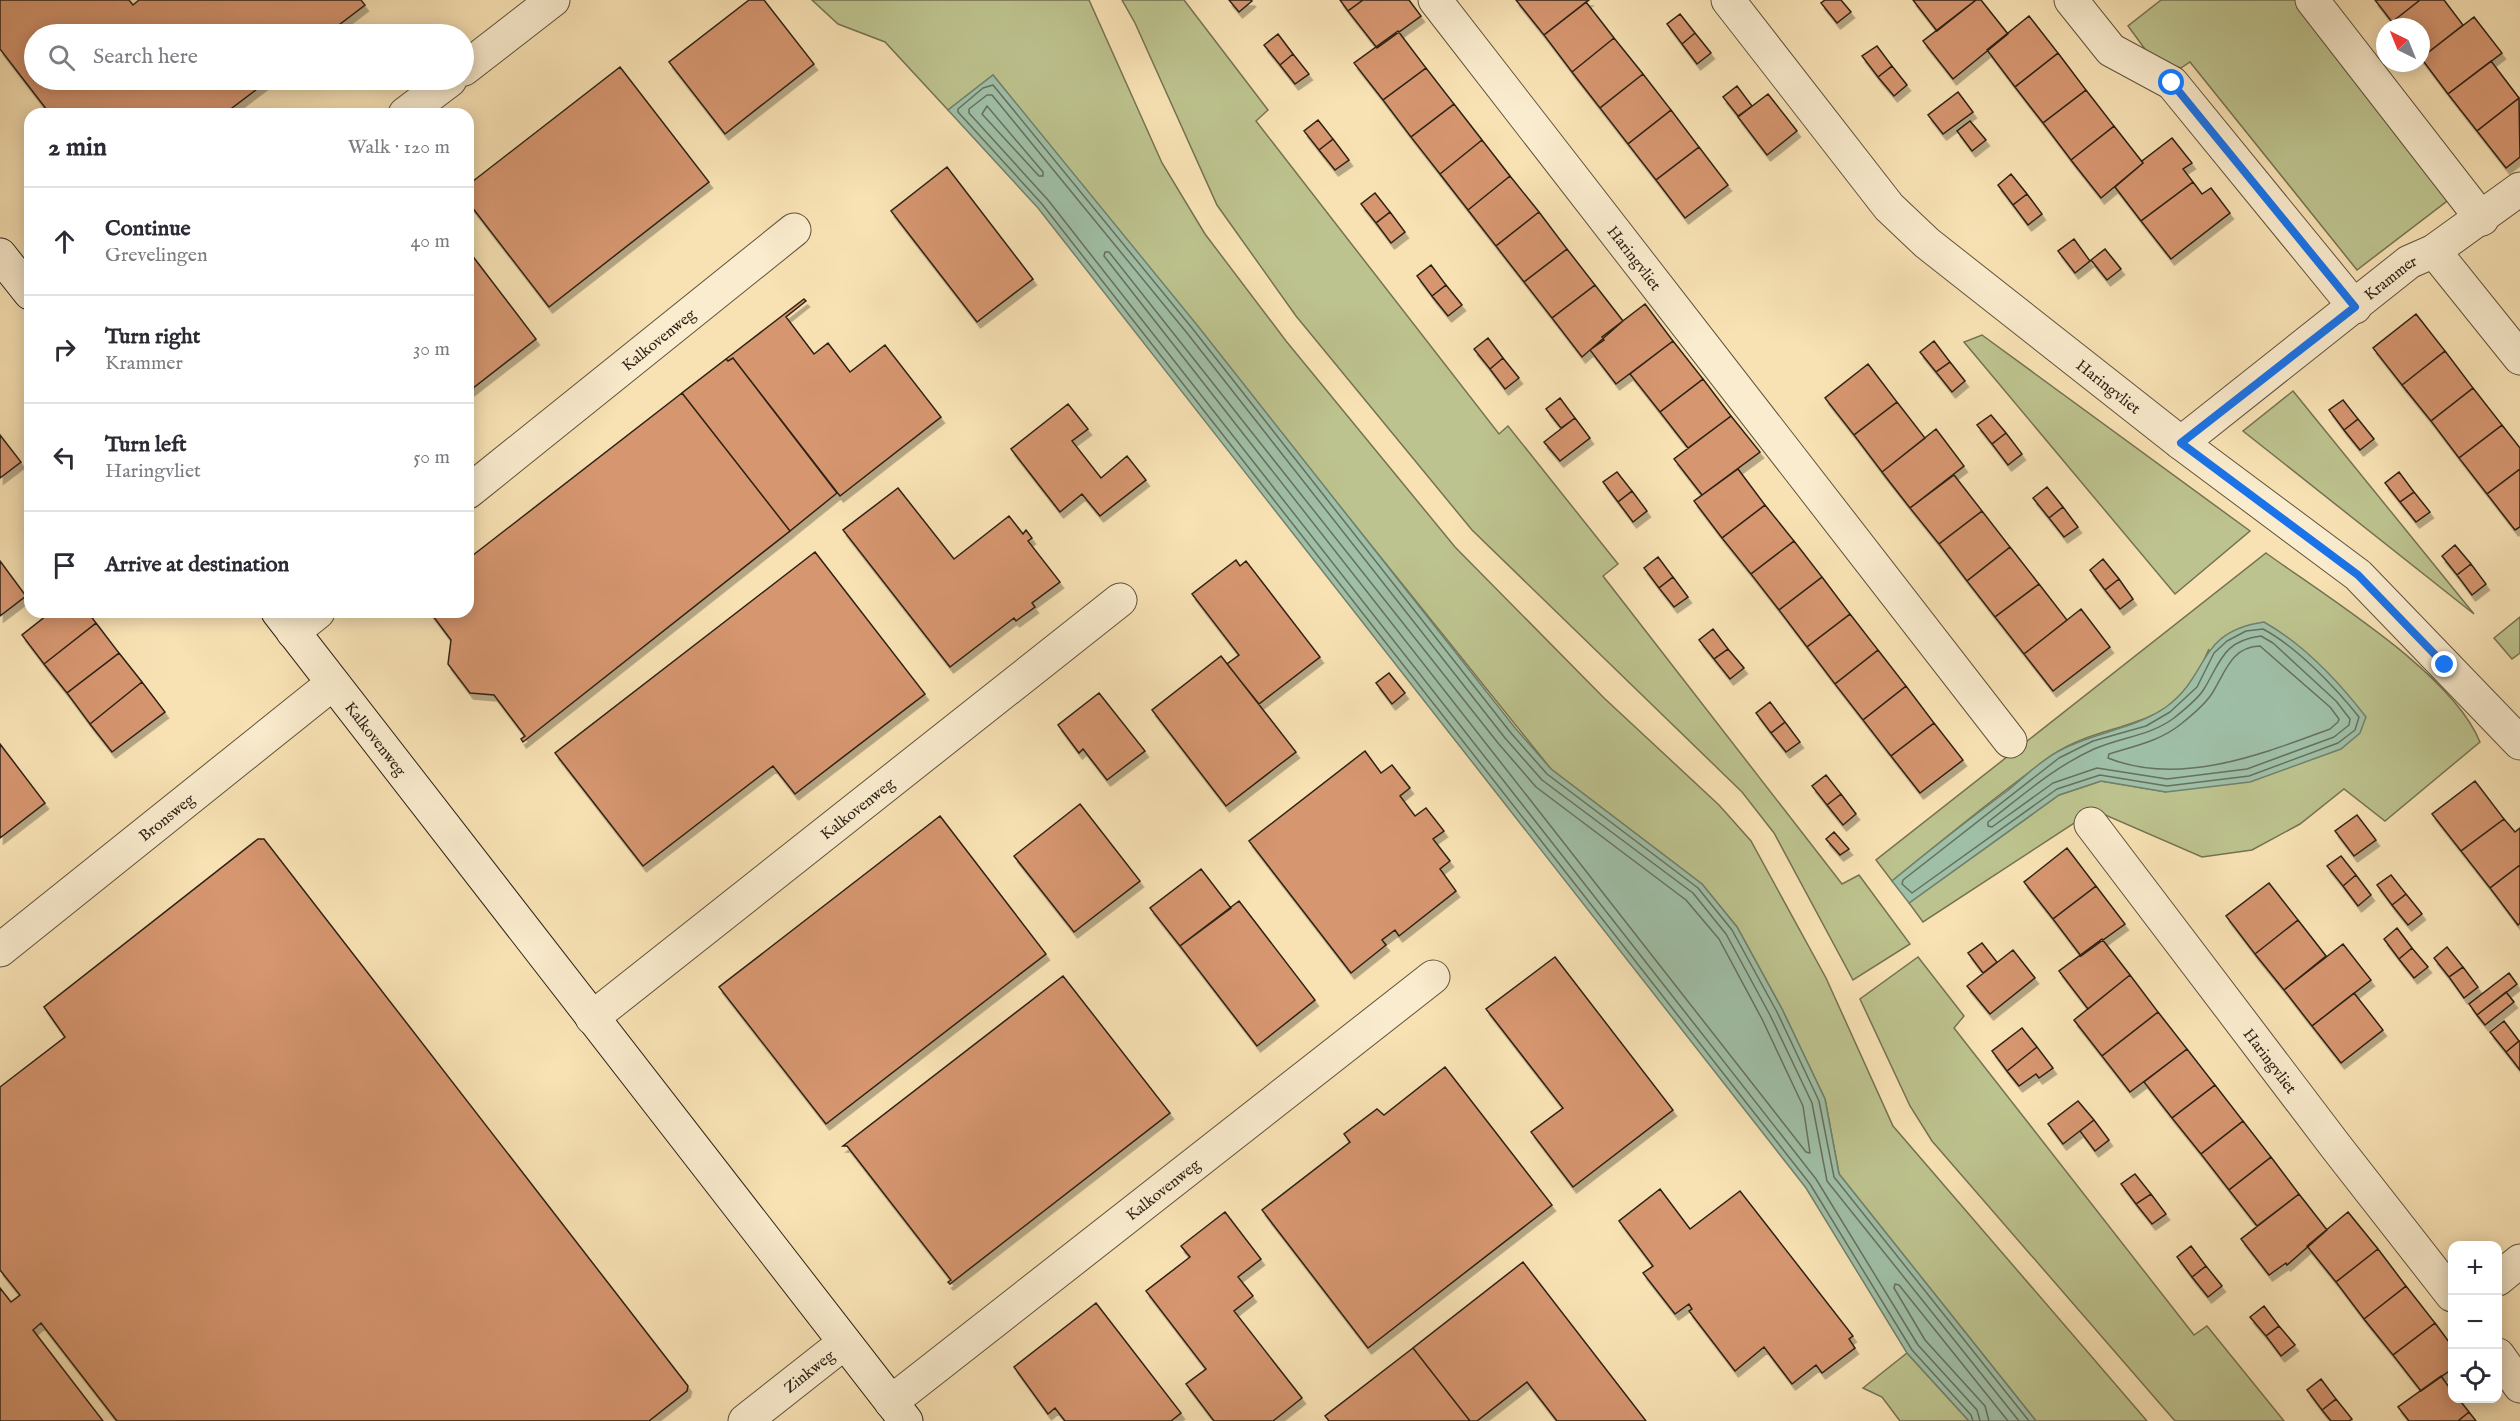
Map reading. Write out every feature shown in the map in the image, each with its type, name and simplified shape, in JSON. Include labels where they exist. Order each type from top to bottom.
[{"type":"street","points":[[474,61],[553,0]]},
{"type":"street","name":"Haringvliet","points":[[1435,0],[2010,741]]},
{"type":"street","name":"Haringvliet","points":[[1728,0],[1889,207],[1927,243],[2181,443],[2358,575],[2520,743]]},
{"type":"street","points":[[2071,0],[2111,50],[2172,83],[2355,307]]},
{"type":"street","points":[[2312,0],[2482,219]]},
{"type":"street","points":[[413,108],[437,90]]},
{"type":"street","name":"Krammer","points":[[2181,443],[2409,262],[2434,251],[2482,219],[2520,189]]},
{"type":"street","name":"Kalkovenweg","points":[[474,487],[794,230]]},
{"type":"street","name":"Krammer","points":[[2434,251],[2520,358]]},
{"type":"street","points":[[0,255],[24,285]]},
{"type":"street","name":"Kalkovenweg","points":[[592,1018],[1120,600]]},
{"type":"street","name":"Kalkovenweg","points":[[286,622],[898,1412],[1433,977]]},
{"type":"street","name":"Bronsweg","points":[[0,950],[332,684]]},
{"type":"street","name":"Haringvliet","points":[[2091,824],[2448,1289]]},
{"type":"street","points":[[2502,1276],[2520,1261]]},
{"type":"street","name":"Zinkweg","points":[[745,1421],[844,1343]]},
{"type":"street","points":[[2502,1361],[2520,1386]]},
{"type":"shaded area","points":[[812,0],[1089,0],[1162,163],[1205,234],[1286,341],[1455,547],[1604,698],[1719,805],[1751,841],[1826,978],[1893,1126],[2147,1421],[2036,1421],[1839,1174],[1825,1099],[1782,1009],[1737,927],[1702,884],[1551,769],[993,75],[948,110],[885,42],[838,24]]},
{"type":"shaded area","points":[[1122,0],[1184,0],[1268,110],[1256,121],[1499,434],[1508,426],[1618,564],[1603,576],[1842,884],[1859,875],[1910,944],[1853,980],[1774,833],[1742,792],[1472,530],[1296,316],[1217,205],[1135,23]]},
{"type":"shaded area","points":[[2161,0],[2296,0],[2451,198],[2357,270],[2190,62],[2181,68],[2153,60],[2128,26]]},
{"type":"shaded area","points":[[1982,335],[2250,531],[2175,594],[1964,342]]},
{"type":"shaded area","points":[[2293,391],[2474,614],[2243,431]]},
{"type":"shaded area","points":[[2266,553],[2354,614],[2416,664],[2443,690],[2465,716],[2480,742],[2385,821],[2344,789],[2300,824],[2252,850],[2202,857],[2094,810],[1923,922],[1909,903],[2059,795],[2101,781],[2166,792],[2209,649],[2193,682],[2179,698],[2146,718],[2071,744],[2054,754],[1992,800],[1892,881],[1876,860]]},
{"type":"shaded area","points":[[2520,617],[2520,653],[2512,659],[2494,638]]},
{"type":"shaded area","points":[[1918,957],[1964,1016],[1954,1028],[2194,1335],[2207,1326],[2284,1421],[2175,1421],[1932,1141],[1910,1106],[1860,999]]},
{"type":"shaded area","points":[[1907,1353],[1969,1421],[1900,1421],[1882,1397],[1863,1388]]},
{"type":"water","points":[[993,75],[1197,325],[1516,729],[1551,769],[1702,884],[1737,927],[1782,1009],[1825,1099],[1839,1174],[2036,1421],[1969,1421],[1907,1353],[1806,1188],[1038,208],[948,110]]},
{"type":"water","points":[[2264,622],[2293,641],[2320,665],[2366,717],[2360,733],[2341,749],[2250,782],[2166,792],[2101,781],[2059,795],[1909,903],[1892,881],[2050,756],[2070,745],[2140,721],[2166,707],[2191,681],[2206,656],[2226,635],[2242,627]]},
{"type":"building","points":[[0,0],[129,0],[133,5],[139,0],[361,0],[365,5],[340,24],[24,24],[24,80],[0,49]]},
{"type":"building","points":[[749,0],[764,0],[814,64],[725,134],[669,62]]},
{"type":"building","points":[[1229,0],[1251,0],[1252,1],[1239,12]]},
{"type":"building","points":[[1340,0],[1363,0],[1348,11]]},
{"type":"building","points":[[1363,0],[1409,0],[1421,16],[1377,48],[1348,11]]},
{"type":"building","points":[[1516,0],[1589,0],[1544,35]]},
{"type":"building","points":[[1825,0],[1841,0],[1851,12],[1837,23],[1821,3]]},
{"type":"building","points":[[1913,0],[1976,0],[1937,31]]},
{"type":"building","points":[[1976,0],[1981,0],[2008,34],[1953,79],[1923,41]]},
{"type":"building","points":[[2375,0],[2420,0],[2397,18],[2389,18]]},
{"type":"building","points":[[2420,0],[2444,0],[2463,25],[2430,51],[2430,18],[2397,18]]},
{"type":"building","points":[[1586,2],[1614,38],[1572,72],[1544,35]]},
{"type":"building","points":[[1680,14],[1695,33],[1682,44],[1667,24]]},
{"type":"building","points":[[2029,16],[2058,53],[2015,87],[1987,50]]},
{"type":"building","points":[[2474,17],[2502,53],[2448,94],[2430,70],[2430,51]]},
{"type":"building","points":[[1398,31],[1426,68],[1383,100],[1354,63]]},
{"type":"building","points":[[1695,33],[1711,53],[1697,64],[1682,44]]},
{"type":"building","points":[[1278,34],[1293,54],[1280,65],[1264,45]]},
{"type":"building","points":[[1614,38],[1643,74],[1600,108],[1572,72]]},
{"type":"building","points":[[1877,46],[1892,66],[1878,77],[1862,56]]},
{"type":"building","points":[[2058,53],[2086,90],[2043,123],[2015,87]]},
{"type":"building","points":[[1293,54],[1309,74],[1295,84],[1280,65]]},
{"type":"building","points":[[2491,61],[2519,98],[2477,131],[2448,94]]},
{"type":"building","points":[[1892,66],[1907,85],[1894,96],[1878,77]]},
{"type":"building","points":[[620,67],[709,182],[549,307],[474,210],[474,180]]},
{"type":"building","points":[[1426,68],[1454,104],[1411,137],[1383,100]]},
{"type":"building","points":[[1643,74],[1671,110],[1628,144],[1600,108]]},
{"type":"building","points":[[1737,86],[1752,106],[1738,116],[1723,97]]},
{"type":"building","points":[[32,90],[256,90],[232,108],[45,108]]},
{"type":"building","points":[[2086,90],[2114,126],[2071,160],[2043,123]]},
{"type":"building","points":[[1958,92],[1973,112],[1943,134],[1928,115]]},
{"type":"building","points":[[1768,94],[1797,131],[1767,155],[1738,117]]},
{"type":"building","points":[[2519,98],[2520,157],[2506,168],[2477,131]]},
{"type":"building","points":[[1454,104],[1482,140],[1440,174],[1411,137]]},
{"type":"building","points":[[1671,110],[1699,147],[1656,180],[1628,144]]},
{"type":"building","points":[[1318,120],[1333,139],[1319,150],[1304,131]]},
{"type":"building","points":[[1970,121],[1986,140],[1972,151],[1957,131]]},
{"type":"building","points":[[2114,126],[2143,163],[2101,198],[2071,160]]},
{"type":"building","points":[[2172,138],[2192,163],[2183,169],[2193,182],[2141,221],[2115,187],[2143,163],[2142,161]]},
{"type":"building","points":[[1333,139],[1349,160],[1335,170],[1319,150]]},
{"type":"building","points":[[1482,140],[1510,176],[1468,210],[1440,174]]},
{"type":"building","points":[[1699,147],[1728,185],[1685,218],[1656,180]]},
{"type":"building","points":[[947,167],[1033,279],[977,322],[891,211]]},
{"type":"building","points":[[2011,174],[2027,194],[2013,205],[1998,185]]},
{"type":"building","points":[[1510,176],[1539,212],[1496,246],[1468,210]]},
{"type":"building","points":[[2193,182],[2202,194],[2211,188],[2230,213],[2171,259],[2141,221]]},
{"type":"building","points":[[1375,193],[1390,212],[1376,223],[1361,204]]},
{"type":"building","points":[[2027,194],[2042,214],[2028,225],[2013,205]]},
{"type":"building","points":[[1390,212],[1405,232],[1391,243],[1376,223]]},
{"type":"building","points":[[1539,212],[1567,249],[1524,282],[1496,246]]},
{"type":"building","points":[[2074,239],[2090,261],[2075,273],[2058,251]]},
{"type":"building","points":[[1567,249],[1595,285],[1552,318],[1524,282]]},
{"type":"building","points":[[2105,249],[2121,269],[2107,280],[2091,260]]},
{"type":"building","points":[[474,258],[536,339],[474,387]]},
{"type":"building","points":[[1431,265],[1446,285],[1432,296],[1417,276]]},
{"type":"building","points":[[1446,285],[1462,305],[1448,316],[1432,296]]},
{"type":"building","points":[[1595,285],[1623,321],[1582,357],[1552,318]]},
{"type":"building","points":[[804,299],[806,301],[786,317],[814,354],[828,343],[850,372],[885,345],[941,417],[840,496],[733,358],[728,361],[726,359]]},
{"type":"building","points":[[1645,304],[1673,341],[1616,384],[1590,350],[1604,340],[1602,337]]},
{"type":"building","points":[[2416,314],[2445,351],[2402,385],[2373,348]]},
{"type":"building","points":[[1488,338],[1503,358],[1490,369],[1474,349]]},
{"type":"building","points":[[1673,341],[1703,379],[1660,412],[1630,374]]},
{"type":"building","points":[[1934,341],[1950,362],[1936,372],[1920,352]]},
{"type":"building","points":[[2445,351],[2473,388],[2431,421],[2402,385]]},
{"type":"building","points":[[733,358],[837,493],[790,531],[682,393],[726,359],[728,361]]},
{"type":"building","points":[[1503,358],[1519,378],[1505,389],[1490,369]]},
{"type":"building","points":[[1950,362],[1965,381],[1952,392],[1936,372]]},
{"type":"building","points":[[1868,364],[1897,402],[1854,435],[1825,398]]},
{"type":"building","points":[[1703,379],[1731,416],[1688,448],[1660,412]]},
{"type":"building","points":[[2473,388],[2502,425],[2459,458],[2431,421]]},
{"type":"building","points":[[682,393],[790,531],[523,742],[521,739],[525,736],[494,695],[470,693],[448,664],[451,640],[434,618],[474,618],[474,554]]},
{"type":"building","points":[[1560,398],[1575,418],[1561,428],[1546,409]]},
{"type":"building","points":[[2343,400],[2358,419],[2344,430],[2329,410]]},
{"type":"building","points":[[1897,402],[1925,438],[1882,472],[1854,435]]},
{"type":"building","points":[[1068,404],[1088,429],[1072,441],[1101,478],[1127,456],[1146,480],[1100,516],[1082,494],[1060,512],[1011,449]]},
{"type":"building","points":[[1991,415],[2006,433],[1992,444],[1977,425]]},
{"type":"building","points":[[1731,416],[1760,452],[1702,495],[1674,459]]},
{"type":"building","points":[[1575,418],[1590,438],[1560,461],[1544,442]]},
{"type":"building","points":[[2358,419],[2374,439],[2360,450],[2344,430]]},
{"type":"building","points":[[2502,425],[2520,448],[2520,469],[2487,494],[2459,458]]},
{"type":"building","points":[[1936,429],[1964,466],[1910,508],[1882,472]]},
{"type":"building","points":[[2006,433],[2022,454],[2008,465],[1992,444]]},
{"type":"building","points":[[0,435],[21,462],[0,478]]},
{"type":"building","points":[[1738,469],[1765,505],[1722,538],[1694,501]]},
{"type":"building","points":[[2520,469],[2520,527],[2515,530],[2487,494]]},
{"type":"building","points":[[1617,472],[1632,491],[1618,502],[1603,482]]},
{"type":"building","points":[[2399,472],[2414,492],[2400,502],[2385,483]]},
{"type":"building","points":[[1954,475],[1982,511],[1939,544],[1910,508]]},
{"type":"building","points":[[2047,487],[2063,507],[2049,518],[2033,498]]},
{"type":"building","points":[[898,488],[954,559],[1009,516],[1023,534],[1026,530],[1032,538],[1028,541],[1060,582],[1032,603],[1035,607],[1016,621],[1014,618],[950,667],[843,530]]},
{"type":"building","points":[[1632,491],[1647,511],[1633,522],[1618,502]]},
{"type":"building","points":[[2414,492],[2430,512],[2416,522],[2400,502]]},
{"type":"building","points":[[1765,505],[1794,541],[1751,574],[1722,538]]},
{"type":"building","points":[[2063,507],[2078,527],[2064,537],[2049,518]]},
{"type":"building","points":[[1982,511],[2010,547],[1967,581],[1939,544]]},
{"type":"building","points":[[1794,541],[1822,577],[1779,610],[1751,574]]},
{"type":"building","points":[[2455,545],[2471,564],[2457,575],[2442,556]]},
{"type":"building","points":[[2010,547],[2039,584],[1995,617],[1967,581]]},
{"type":"building","points":[[815,552],[925,694],[795,794],[773,766],[643,866],[555,753]]},
{"type":"building","points":[[1658,557],[1673,577],[1659,588],[1644,568]]},
{"type":"building","points":[[2103,559],[2119,579],[2105,590],[2090,570]]},
{"type":"building","points":[[1236,560],[1240,566],[1246,561],[1320,657],[1259,704],[1227,664],[1239,655],[1192,594]]},
{"type":"building","points":[[0,561],[24,593],[24,598],[0,616]]},
{"type":"building","points":[[2471,564],[2486,584],[2472,595],[2457,575]]},
{"type":"building","points":[[1673,577],[1688,597],[1674,607],[1659,588]]},
{"type":"building","points":[[1822,577],[1850,614],[1807,647],[1779,610]]},
{"type":"building","points":[[2119,579],[2133,599],[2120,609],[2105,590]]},
{"type":"building","points":[[2039,584],[2067,620],[2024,654],[1995,617]]},
{"type":"building","points":[[2081,609],[2110,647],[2053,691],[2024,654]]},
{"type":"building","points":[[1850,614],[1878,650],[1835,684],[1807,647]]},
{"type":"building","points":[[43,618],[92,618],[96,623],[44,664],[22,635]]},
{"type":"building","points":[[96,623],[119,653],[67,693],[44,664]]},
{"type":"building","points":[[1713,629],[1728,649],[1714,659],[1699,640]]},
{"type":"building","points":[[1728,649],[1744,668],[1730,679],[1714,659]]},
{"type":"building","points":[[1878,650],[1906,686],[1863,720],[1835,684]]},
{"type":"building","points":[[119,653],[142,682],[90,724],[67,693]]},
{"type":"building","points":[[1221,656],[1296,752],[1226,806],[1152,710]]},
{"type":"building","points":[[1389,673],[1405,693],[1392,704],[1376,683]]},
{"type":"building","points":[[142,682],[165,712],[112,752],[90,724]]},
{"type":"building","points":[[1906,686],[1934,723],[1891,756],[1863,720]]},
{"type":"building","points":[[1099,693],[1145,751],[1107,780],[1083,749],[1079,753],[1058,725]]},
{"type":"building","points":[[1770,702],[1785,722],[1771,733],[1756,713]]},
{"type":"building","points":[[1785,722],[1800,742],[1786,752],[1771,733]]},
{"type":"building","points":[[1934,723],[1963,760],[1920,793],[1891,756]]},
{"type":"building","points":[[0,744],[45,803],[0,838]]},
{"type":"building","points":[[1365,751],[1381,773],[1392,765],[1410,788],[1400,796],[1415,816],[1426,808],[1444,831],[1433,839],[1450,861],[1440,869],[1456,891],[1399,936],[1395,930],[1382,940],[1386,945],[1351,973],[1249,841]]},
{"type":"building","points":[[1826,775],[1841,794],[1827,805],[1812,786]]},
{"type":"building","points":[[2475,781],[2504,819],[2461,851],[2432,814]]},
{"type":"building","points":[[1841,794],[1856,814],[1843,825],[1827,805]]},
{"type":"building","points":[[1080,804],[1140,881],[1074,932],[1014,856]]},
{"type":"building","points":[[2357,815],[2376,840],[2354,856],[2335,831]]},
{"type":"building","points":[[940,816],[1046,954],[826,1124],[719,987]]},
{"type":"building","points":[[2504,819],[2515,832],[2520,828],[2520,865],[2490,888],[2461,851]]},
{"type":"building","points":[[1834,832],[1849,849],[1840,855],[1826,839]]},
{"type":"building","points":[[258,839],[264,839],[688,1386],[687,1391],[649,1421],[117,1421],[41,1323],[33,1330],[103,1421],[0,1421],[0,1288],[11,1302],[20,1295],[0,1270],[0,1087],[65,1037],[44,1007]]},
{"type":"building","points":[[2067,848],[2096,886],[2053,919],[2024,882]]},
{"type":"building","points":[[2341,856],[2356,875],[2343,886],[2327,866]]},
{"type":"building","points":[[2520,865],[2520,923],[2518,925],[2490,888]]},
{"type":"building","points":[[1201,869],[1231,908],[1180,946],[1150,908]]},
{"type":"building","points":[[2356,875],[2371,895],[2358,906],[2343,886]]},
{"type":"building","points":[[2391,875],[2406,894],[2392,905],[2377,885]]},
{"type":"building","points":[[2269,883],[2298,920],[2255,954],[2226,916]]},
{"type":"building","points":[[2096,886],[2125,924],[2081,956],[2053,919]]},
{"type":"building","points":[[2406,894],[2422,914],[2408,925],[2392,905]]},
{"type":"building","points":[[1239,901],[1315,1000],[1257,1046],[1180,946]]},
{"type":"building","points":[[2298,920],[2326,956],[2284,990],[2255,954]]},
{"type":"building","points":[[2397,928],[2412,948],[2399,959],[2384,939]]},
{"type":"building","points":[[2102,939],[2130,975],[2088,1009],[2059,971]]},
{"type":"building","points":[[1982,943],[1997,962],[1983,973],[1968,953]]},
{"type":"building","points":[[2343,944],[2371,980],[2312,1026],[2284,990]]},
{"type":"building","points":[[2447,947],[2463,967],[2449,977],[2434,958]]},
{"type":"building","points":[[2412,948],[2428,967],[2414,978],[2399,959]]},
{"type":"building","points":[[2013,950],[2035,978],[1990,1014],[1967,986]]},
{"type":"building","points":[[1555,957],[1673,1110],[1573,1187],[1531,1132],[1563,1108],[1486,1009]]},
{"type":"building","points":[[2463,967],[2478,987],[2464,998],[2449,977]]},
{"type":"building","points":[[2509,973],[2517,984],[2477,1015],[2469,1004]]},
{"type":"building","points":[[2130,975],[2158,1012],[2102,1056],[2074,1020]]},
{"type":"building","points":[[1063,976],[1170,1113],[950,1284],[948,1282],[951,1280],[847,1146],[843,1146]]},
{"type":"building","points":[[2506,992],[2514,1002],[2485,1025],[2477,1015]]},
{"type":"building","points":[[2354,993],[2383,1030],[2341,1063],[2312,1026]]},
{"type":"building","points":[[2158,1012],[2187,1049],[2130,1092],[2102,1056]]},
{"type":"building","points":[[2504,1021],[2519,1041],[2506,1052],[2490,1032]]},
{"type":"building","points":[[2022,1028],[2037,1047],[2007,1071],[1992,1051]]},
{"type":"building","points":[[2520,1041],[2520,1070],[2506,1052]]},
{"type":"building","points":[[2037,1047],[2053,1068],[2039,1078],[2036,1074],[2019,1086],[2007,1071]]},
{"type":"building","points":[[2187,1049],[2215,1085],[2172,1118],[2144,1082]]},
{"type":"building","points":[[1445,1067],[1552,1205],[1368,1348],[1262,1210],[1350,1142],[1344,1134],[1377,1109],[1384,1115]]},
{"type":"building","points":[[2215,1085],[2243,1121],[2201,1154],[2172,1118]]},
{"type":"building","points":[[2078,1101],[2094,1120],[2063,1144],[2048,1124]]},
{"type":"building","points":[[2094,1120],[2109,1140],[2095,1151],[2080,1131]]},
{"type":"building","points":[[2243,1121],[2271,1157],[2229,1190],[2201,1154]]},
{"type":"building","points":[[2271,1157],[2299,1194],[2257,1226],[2229,1190]]},
{"type":"building","points":[[2135,1174],[2151,1194],[2136,1204],[2121,1184]]},
{"type":"building","points":[[1660,1189],[1690,1229],[1740,1191],[1853,1336],[1849,1339],[1855,1348],[1822,1373],[1816,1365],[1792,1384],[1764,1347],[1735,1371],[1689,1311],[1692,1309],[1689,1304],[1675,1314],[1643,1273],[1653,1266],[1619,1221]]},
{"type":"building","points":[[2151,1194],[2166,1214],[2152,1224],[2136,1204]]},
{"type":"building","points":[[2299,1194],[2327,1230],[2287,1265],[2286,1263],[2269,1275],[2241,1239]]},
{"type":"building","points":[[1225,1212],[1261,1259],[1238,1277],[1253,1296],[1234,1311],[1302,1398],[1273,1421],[1214,1421],[1186,1384],[1206,1369],[1146,1291],[1190,1257],[1181,1246]]},
{"type":"building","points":[[2348,1212],[2378,1249],[2336,1282],[2307,1246]]},
{"type":"building","points":[[2191,1246],[2206,1266],[2192,1277],[2177,1257]]},
{"type":"building","points":[[2378,1249],[2406,1286],[2364,1319],[2336,1282]]},
{"type":"building","points":[[1523,1262],[1646,1421],[1557,1421],[1527,1382],[1477,1421],[1470,1421],[1413,1348]]},
{"type":"building","points":[[2206,1266],[2222,1286],[2208,1297],[2192,1277]]},
{"type":"building","points":[[2406,1286],[2435,1323],[2393,1355],[2364,1319]]},
{"type":"building","points":[[1096,1303],[1181,1413],[1171,1421],[1065,1421],[1055,1408],[1048,1414],[1014,1367]]},
{"type":"building","points":[[2264,1306],[2279,1326],[2266,1336],[2250,1317]]},
{"type":"building","points":[[2435,1323],[2448,1341],[2448,1372],[2421,1391],[2393,1355]]},
{"type":"building","points":[[2279,1326],[2295,1345],[2281,1356],[2266,1336]]},
{"type":"building","points":[[1413,1348],[1470,1421],[1329,1421],[1325,1416]]},
{"type":"building","points":[[2441,1376],[2448,1386],[2448,1403],[2462,1403],[2469,1412],[2458,1421],[2409,1421],[2398,1407]]},
{"type":"building","points":[[2321,1379],[2336,1399],[2322,1410],[2307,1390]]},
{"type":"building","points":[[2336,1399],[2352,1419],[2331,1421],[2322,1410]]},
{"type":"building","points":[[2469,1412],[2476,1421],[2458,1421]]},
{"type":"route","points":[[2172,83],[2355,307],[2181,443],[2358,575],[2445,665]]}]
